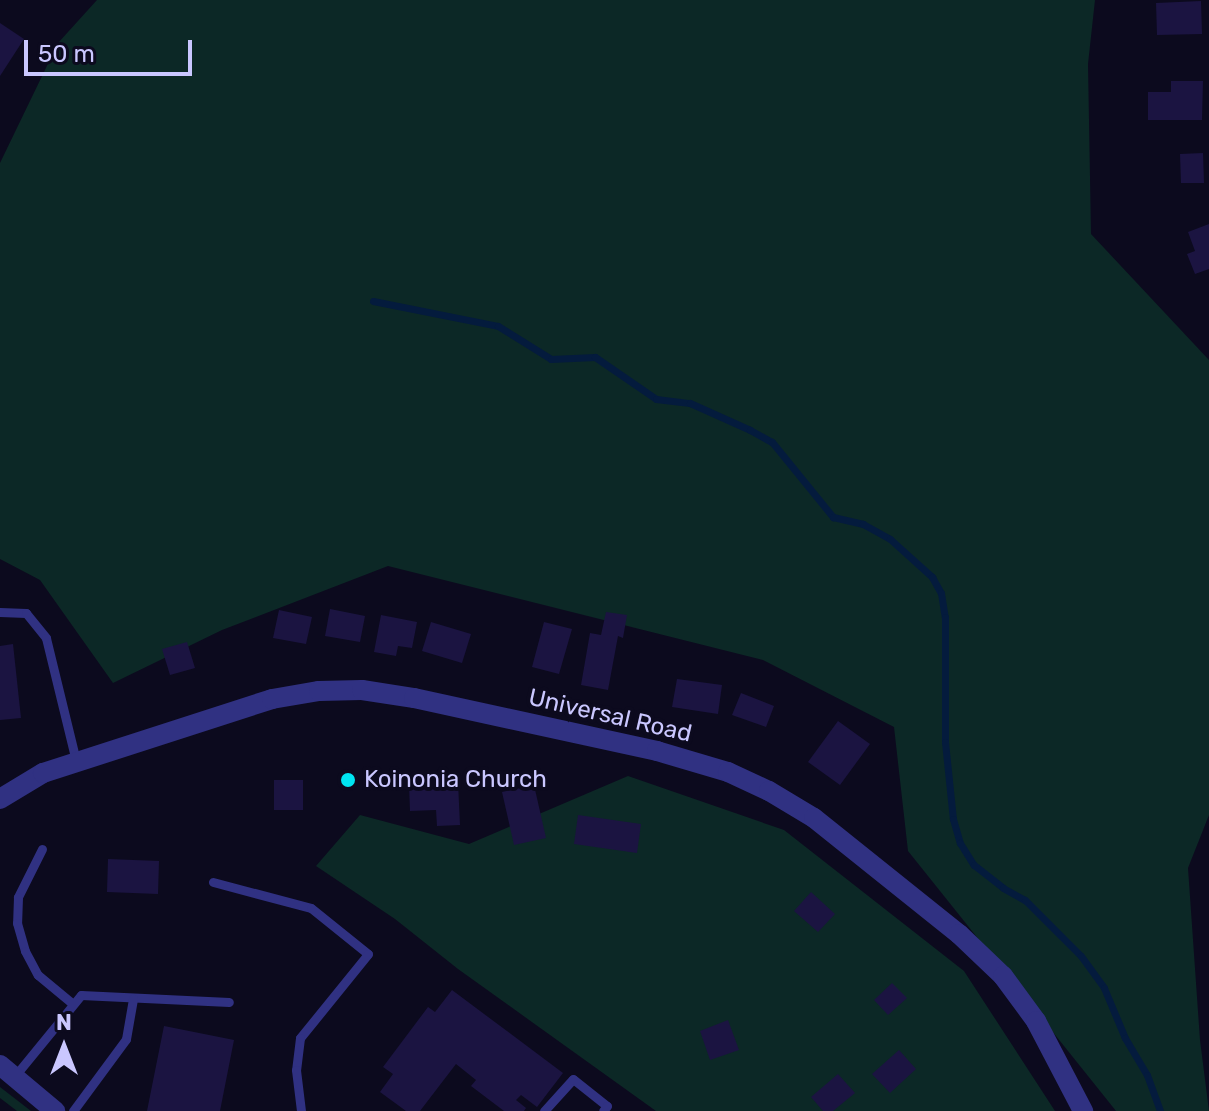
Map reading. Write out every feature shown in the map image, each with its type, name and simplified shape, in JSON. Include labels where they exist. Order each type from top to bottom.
[{"type":"street","name":"Universal Road","points":[[0,799],[43,773],[272,699],[319,691],[362,690],[414,698],[657,751],[728,772],[769,791],[814,818],[959,934],[1003,976],[1036,1021],[1083,1111]]},
{"type":"street","points":[[7,1071],[55,1111]]},
{"type":"lane","points":[[0,612],[26,613],[46,638],[77,762]]},
{"type":"lane","points":[[42,849],[18,897],[17,923],[25,951],[38,975],[73,1004]]},
{"type":"lane","points":[[213,882],[311,908],[368,954],[300,1038],[296,1070],[301,1111]]},
{"type":"lane","points":[[7,1071],[81,995],[229,1002]]},
{"type":"lane","points":[[73,1111],[126,1039],[133,999]]},
{"type":"lane","points":[[544,1111],[573,1079],[607,1106],[603,1111]]},
{"type":"green space","points":[[97,0],[1095,0],[1088,64],[1091,234],[1209,360],[1209,815],[1188,868],[1200,1040],[1209,1111],[1116,1111],[908,851],[894,727],[763,660],[388,566],[222,630],[113,683],[40,580],[0,559],[0,163],[58,43]]},
{"type":"green space","points":[[628,776],[784,830],[964,971],[1055,1111],[656,1111],[458,969],[395,919],[316,866],[360,815],[469,844]]},
{"type":"green space","points":[[0,1087],[31,1111],[17,1111],[0,1098]]},
{"type":"building","points":[[1201,1],[1202,34],[1157,35],[1156,3]]},
{"type":"building","points":[[0,23],[24,39],[0,76]]},
{"type":"building","points":[[1171,81],[1203,81],[1202,120],[1148,120],[1148,92],[1171,92]]},
{"type":"building","points":[[1203,153],[1204,183],[1181,183],[1180,154]]},
{"type":"building","points":[[1209,224],[1209,269],[1195,274],[1187,254],[1195,251],[1188,232]]},
{"type":"building","points":[[330,609],[365,616],[360,642],[325,636]]},
{"type":"building","points":[[279,610],[312,617],[306,644],[273,638]]},
{"type":"building","points":[[606,612],[627,615],[623,638],[618,636],[608,690],[581,685],[590,633],[601,635]]},
{"type":"building","points":[[381,615],[417,622],[412,648],[398,646],[396,656],[374,652]]},
{"type":"building","points":[[431,622],[471,634],[462,663],[422,651]]},
{"type":"building","points":[[544,622],[572,629],[559,674],[532,667]]},
{"type":"building","points":[[187,642],[195,668],[170,675],[162,649]]},
{"type":"building","points":[[13,644],[21,718],[0,720],[0,646]]},
{"type":"building","points":[[677,679],[722,685],[718,714],[672,707]]},
{"type":"building","points":[[741,693],[774,706],[766,727],[732,715]]},
{"type":"building","points":[[838,721],[870,744],[840,785],[808,762]]},
{"type":"building","points":[[274,780],[303,780],[303,810],[274,810]]},
{"type":"building","points":[[458,782],[460,825],[437,826],[436,810],[410,811],[409,784]]},
{"type":"building","points":[[534,785],[546,838],[514,845],[502,792]]},
{"type":"building","points":[[578,815],[641,824],[637,853],[574,844]]},
{"type":"building","points":[[108,859],[159,861],[158,894],[107,892]]},
{"type":"building","points":[[811,892],[835,914],[818,932],[794,911]]},
{"type":"building","points":[[892,983],[907,998],[888,1015],[874,1000]]},
{"type":"building","points":[[452,990],[563,1073],[537,1107],[521,1095],[516,1100],[526,1108],[524,1111],[504,1111],[471,1086],[476,1080],[456,1064],[420,1111],[406,1111],[380,1092],[393,1074],[383,1067],[428,1007],[435,1012]]},
{"type":"building","points":[[728,1020],[739,1050],[710,1060],[700,1031]]},
{"type":"building","points":[[164,1026],[234,1040],[220,1111],[147,1111]]},
{"type":"building","points":[[899,1050],[916,1069],[890,1093],[872,1074]]},
{"type":"building","points":[[838,1074],[855,1093],[833,1111],[823,1111],[811,1097]]},
{"type":"waterway","points":[[373,301],[498,326],[551,359],[595,357],[656,399],[690,403],[750,430],[772,442],[833,517],[863,524],[890,539],[932,577],[941,593],[945,617],[945,742],[953,819],[960,843],[974,865],[1003,888],[1025,900],[1081,956],[1104,988],[1125,1038],[1147,1075],[1160,1111]]},
{"type":"place","name":"Koinonia Church","points":[[348,780]]}]
